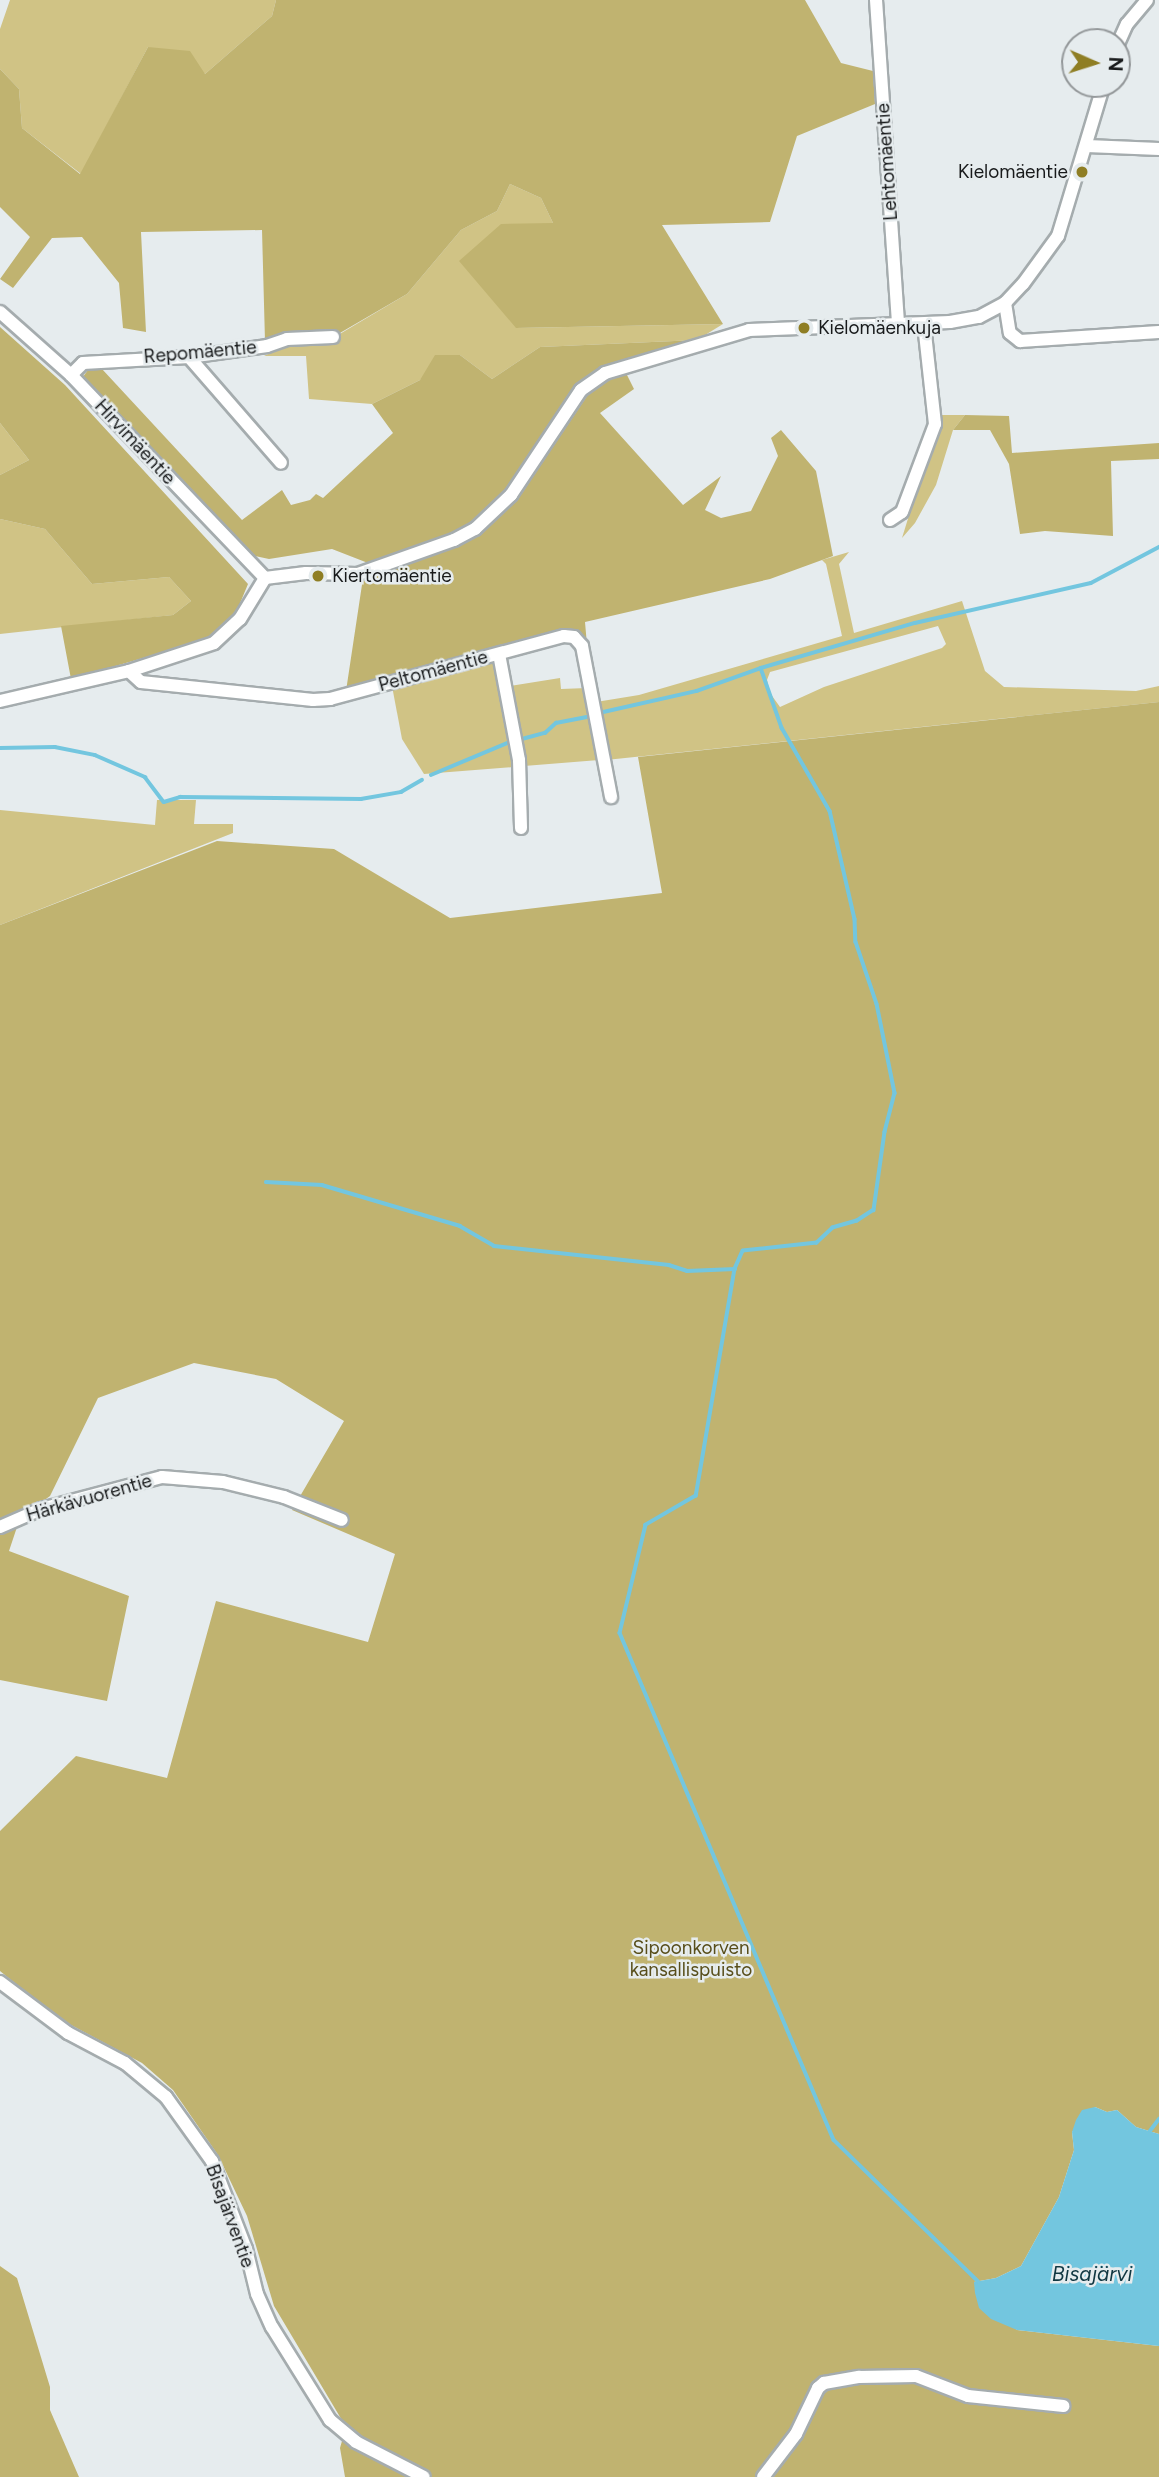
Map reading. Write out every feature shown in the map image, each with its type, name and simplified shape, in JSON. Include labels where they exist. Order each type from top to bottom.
[{"type":"street","name":"Lehtomäentie","points":[[876,0],[898,324]]},
{"type":"street","points":[[1125,28],[1147,0]]},
{"type":"street","points":[[0,701],[130,671],[214,643],[240,620],[265,578],[306,573],[358,574],[454,540],[475,529],[511,495],[581,390],[605,373],[750,330],[969,320],[1005,303],[1023,284],[1058,236],[1100,98]]},
{"type":"street","points":[[1087,146],[1159,149]]},
{"type":"street","points":[[1005,303],[1010,333],[1020,341],[1159,332]]},
{"type":"street","name":"Hirvimäentie","points":[[0,312],[72,375],[265,578]]},
{"type":"street","points":[[890,520],[902,512],[936,424],[924,324]]},
{"type":"street","name":"Repomäentie","points":[[72,375],[83,363],[189,356],[267,346],[287,339],[333,337]]},
{"type":"street","points":[[189,356],[281,463]]},
{"type":"street","name":"Peltomäentie","points":[[130,671],[141,681],[313,700],[330,699],[564,636],[574,637],[582,646],[611,797]]},
{"type":"street","points":[[499,654],[519,760],[521,828]]},
{"type":"street","name":"Härkävuorentie","points":[[0,1527],[41,1509],[162,1477],[223,1482],[284,1497],[342,1520]]},
{"type":"street","name":"Bisajärventie","points":[[0,1982],[68,2033],[125,2063],[166,2097],[212,2161],[246,2249],[257,2294],[267,2316],[330,2420],[356,2442],[424,2477]]},
{"type":"street","points":[[763,2477],[796,2434],[818,2388],[824,2383],[859,2376],[916,2376],[968,2396],[1063,2406]]},
{"type":"shaded area","points":[[10,0],[276,0],[272,16],[205,74],[148,47],[81,174],[22,128],[19,89],[0,69],[0,29]]},
{"type":"shaded area","points":[[510,184],[541,198],[553,223],[516,328],[723,324],[697,340],[540,347],[492,379],[460,355],[420,380],[372,404],[309,399],[306,356],[264,356],[287,345],[333,338],[407,294],[461,230],[497,211]]},
{"type":"shaded area","points":[[940,415],[965,415],[953,430],[936,485],[915,523],[902,538]]},
{"type":"shaded area","points":[[0,423],[29,460],[0,475]]},
{"type":"shaded area","points":[[0,519],[45,529],[92,584],[169,577],[191,601],[173,615],[0,634]]},
{"type":"shaded area","points":[[849,552],[839,564],[854,633],[962,601],[985,671],[1004,687],[1136,691],[1159,686],[1159,702],[606,760],[596,702],[639,695],[842,636],[826,564],[822,560]],"holes":[[[938,626],[946,644],[942,648],[824,687],[780,707],[770,693],[767,680],[770,672]]]},
{"type":"shaded area","points":[[496,659],[514,767],[424,774],[402,739],[392,686]]},
{"type":"shaded area","points":[[560,678],[561,689],[587,688],[599,760],[524,766],[510,686]]},
{"type":"shaded area","points":[[157,800],[196,800],[194,824],[233,824],[233,833],[0,925],[0,810],[155,825]]},
{"type":"green space","points":[[276,0],[805,0],[841,63],[873,71],[875,104],[797,136],[770,222],[662,225],[723,324],[516,328],[459,261],[501,224],[553,223],[541,198],[510,184],[497,211],[461,230],[407,294],[333,337],[265,341],[262,230],[141,232],[146,332],[123,328],[119,283],[82,237],[52,238],[13,288],[0,279],[30,237],[0,207],[0,69],[19,89],[22,128],[80,174],[148,47],[190,51],[205,74],[272,16]]},
{"type":"green space","points":[[0,327],[65,385],[248,584],[236,613],[208,639],[71,679],[61,626],[173,615],[191,601],[169,577],[92,584],[45,529],[0,519],[0,475],[29,460],[0,423]]},
{"type":"green space","points":[[697,340],[603,367],[583,380],[506,490],[464,528],[422,548],[368,563],[332,549],[269,559],[255,556],[82,378],[88,370],[102,369],[242,520],[282,490],[291,505],[310,500],[316,494],[323,498],[393,433],[372,404],[420,380],[435,355],[460,355],[492,379],[540,347]]},
{"type":"green space","points":[[626,373],[634,389],[600,413],[683,505],[721,476],[705,510],[721,518],[751,511],[778,456],[771,438],[781,430],[816,471],[833,556],[770,579],[585,622],[587,645],[576,633],[346,691],[363,578],[478,531],[520,496],[593,387],[610,374]]},
{"type":"green space","points":[[965,415],[1009,416],[1012,453],[1159,443],[1159,459],[1111,461],[1113,536],[1045,531],[1020,534],[1009,464],[990,430],[953,430]]},
{"type":"green space","name":"Sipoonkorven kansallispuisto","points":[[1159,702],[1159,2134],[1136,2127],[1117,2110],[1107,2112],[1095,2107],[1072,2132],[1074,2150],[1059,2197],[1021,2266],[996,2278],[974,2282],[1017,2330],[1159,2346],[1159,2477],[345,2477],[340,2448],[346,2427],[274,2306],[247,2216],[218,2155],[173,2090],[142,2063],[58,2018],[0,1971],[0,1831],[76,1756],[167,1778],[216,1601],[368,1642],[395,1554],[292,1510],[344,1421],[276,1379],[194,1363],[98,1398],[50,1496],[20,1518],[9,1551],[129,1596],[107,1701],[0,1680],[0,925],[217,841],[334,849],[450,918],[662,893],[638,757]]},
{"type":"green space","points":[[0,2266],[17,2278],[50,2387],[50,2410],[79,2477],[0,2477]]},
{"type":"water","name":"Bisajärvi","points":[[1095,2107],[1107,2112],[1117,2110],[1136,2127],[1159,2134],[1159,2346],[1017,2330],[991,2319],[979,2308],[974,2282],[996,2278],[1021,2266],[1059,2197],[1074,2150],[1072,2132],[1076,2120],[1082,2110]]},
{"type":"waterway","points":[[599,713],[697,691],[761,668],[915,623],[1091,583],[1159,547]]},
{"type":"waterway","points":[[761,668],[782,728],[830,811],[855,919],[856,942],[877,1004],[895,1093],[885,1132],[874,1210],[857,1221],[833,1228],[817,1243],[743,1251],[735,1269],[696,1496],[646,1525],[620,1633],[834,2140],[978,2281]]},
{"type":"waterway","points":[[522,739],[545,733],[556,723],[586,717]]},
{"type":"waterway","points":[[431,775],[510,742]]},
{"type":"waterway","points":[[0,748],[55,747],[95,755],[145,777],[164,802],[180,797],[361,799],[401,792],[422,780]]},
{"type":"waterway","points":[[266,1182],[322,1185],[460,1226],[494,1246],[669,1265],[687,1271],[735,1269]]},
{"type":"waterway","points":[[1150,2131],[1159,2119]]},
{"type":"place","name":"Kielomäentie","points":[[1082,172]]},
{"type":"place","name":"Kielomäenkuja","points":[[804,328]]},
{"type":"place","name":"Kiertomäentie","points":[[318,576]]}]
